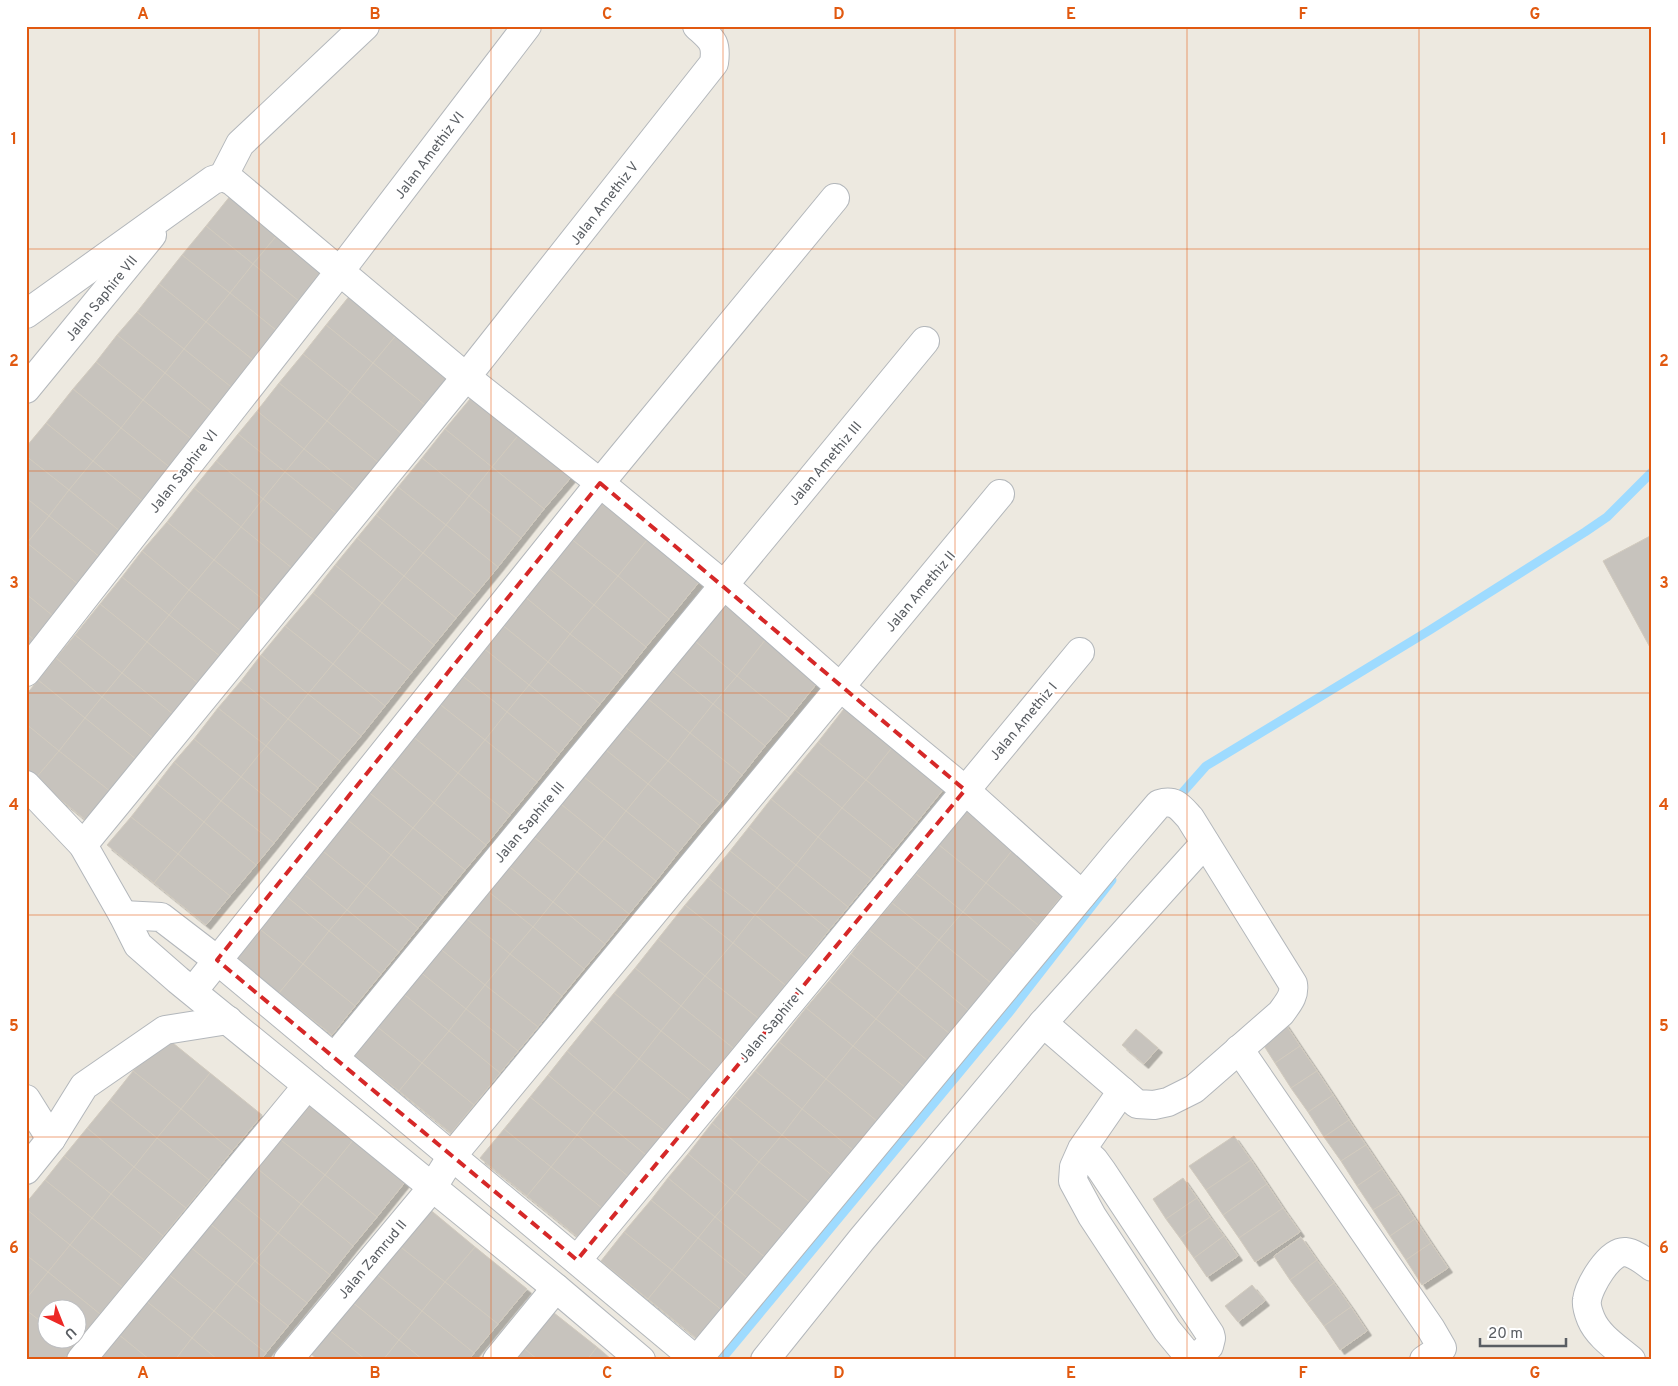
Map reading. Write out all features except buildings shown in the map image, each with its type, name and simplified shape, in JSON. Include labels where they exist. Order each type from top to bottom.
[{"type":"street","points":[[223,177],[240,144],[366,26]]},
{"type":"street","name":"Jalan Amethiz V","points":[[83,845],[466,377],[714,63],[716,50],[711,39],[697,26]]},
{"type":"street","name":"Jalan Amethiz VI","points":[[340,271],[522,32]]},
{"type":"street","points":[[26,314],[213,180],[223,177],[232,181],[466,377],[600,483],[724,585],[840,687],[965,790],[1082,895]]},
{"type":"street","points":[[193,991],[600,483],[835,198]]},
{"type":"street","name":"Jalan Saphire VII","points":[[26,389],[175,207]]},
{"type":"street","name":"Jalan Saphire VI","points":[[26,672],[340,271]]},
{"type":"street","name":"Jalan Amethiz III","points":[[724,585],[925,341]]},
{"type":"street","name":"Jalan Amethiz II","points":[[452,1156],[1000,494]]},
{"type":"street","name":"Jalan Saphire III","points":[[334,1058],[724,585]]},
{"type":"street","name":"Jalan Amethiz I","points":[[965,790],[1080,652]]},
{"type":"street","points":[[26,786],[83,845],[138,946],[556,1288],[641,1360]]},
{"type":"street","name":"Jalan Saphire I","points":[[577,1260],[965,790]]},
{"type":"street","points":[[123,916],[161,918],[217,960],[697,1360],[1159,804],[1175,805],[1190,818],[1293,984],[1292,997],[1281,1013],[1194,1088],[1168,1102],[1154,1104],[1137,1104],[1043,1023]]},
{"type":"street","points":[[765,1360],[862,1239],[1043,1023],[1205,843]]},
{"type":"street","points":[[26,1170],[51,1139],[84,1086],[165,1030],[228,1020]]},
{"type":"street","points":[[1239,1049],[1431,1329],[1439,1356]]},
{"type":"street","points":[[81,1360],[307,1086]]},
{"type":"street","points":[[1082,1149],[1102,1171],[1210,1334],[1209,1346],[1201,1354],[1196,1356],[1186,1353],[1167,1330],[1092,1216],[1073,1181],[1074,1167],[1082,1149],[1122,1091]]},
{"type":"street","points":[[26,1099],[51,1139]]},
{"type":"street","name":"Jalan Zamrud II","points":[[288,1360],[432,1188],[452,1156]]},
{"type":"street","points":[[1631,1360],[1601,1334],[1591,1320],[1586,1302],[1591,1285],[1612,1256],[1624,1252],[1629,1253],[1652,1267]]},
{"type":"street","points":[[497,1360],[556,1288]]},
{"type":"highlighted area","points":[[600,483],[965,790],[577,1260],[217,960]]},
{"type":"waterway","points":[[1175,801],[1206,766],[1430,630],[1607,517],[1652,472]]},
{"type":"waterway","points":[[721,1360],[1008,1014],[1112,880]]}]
